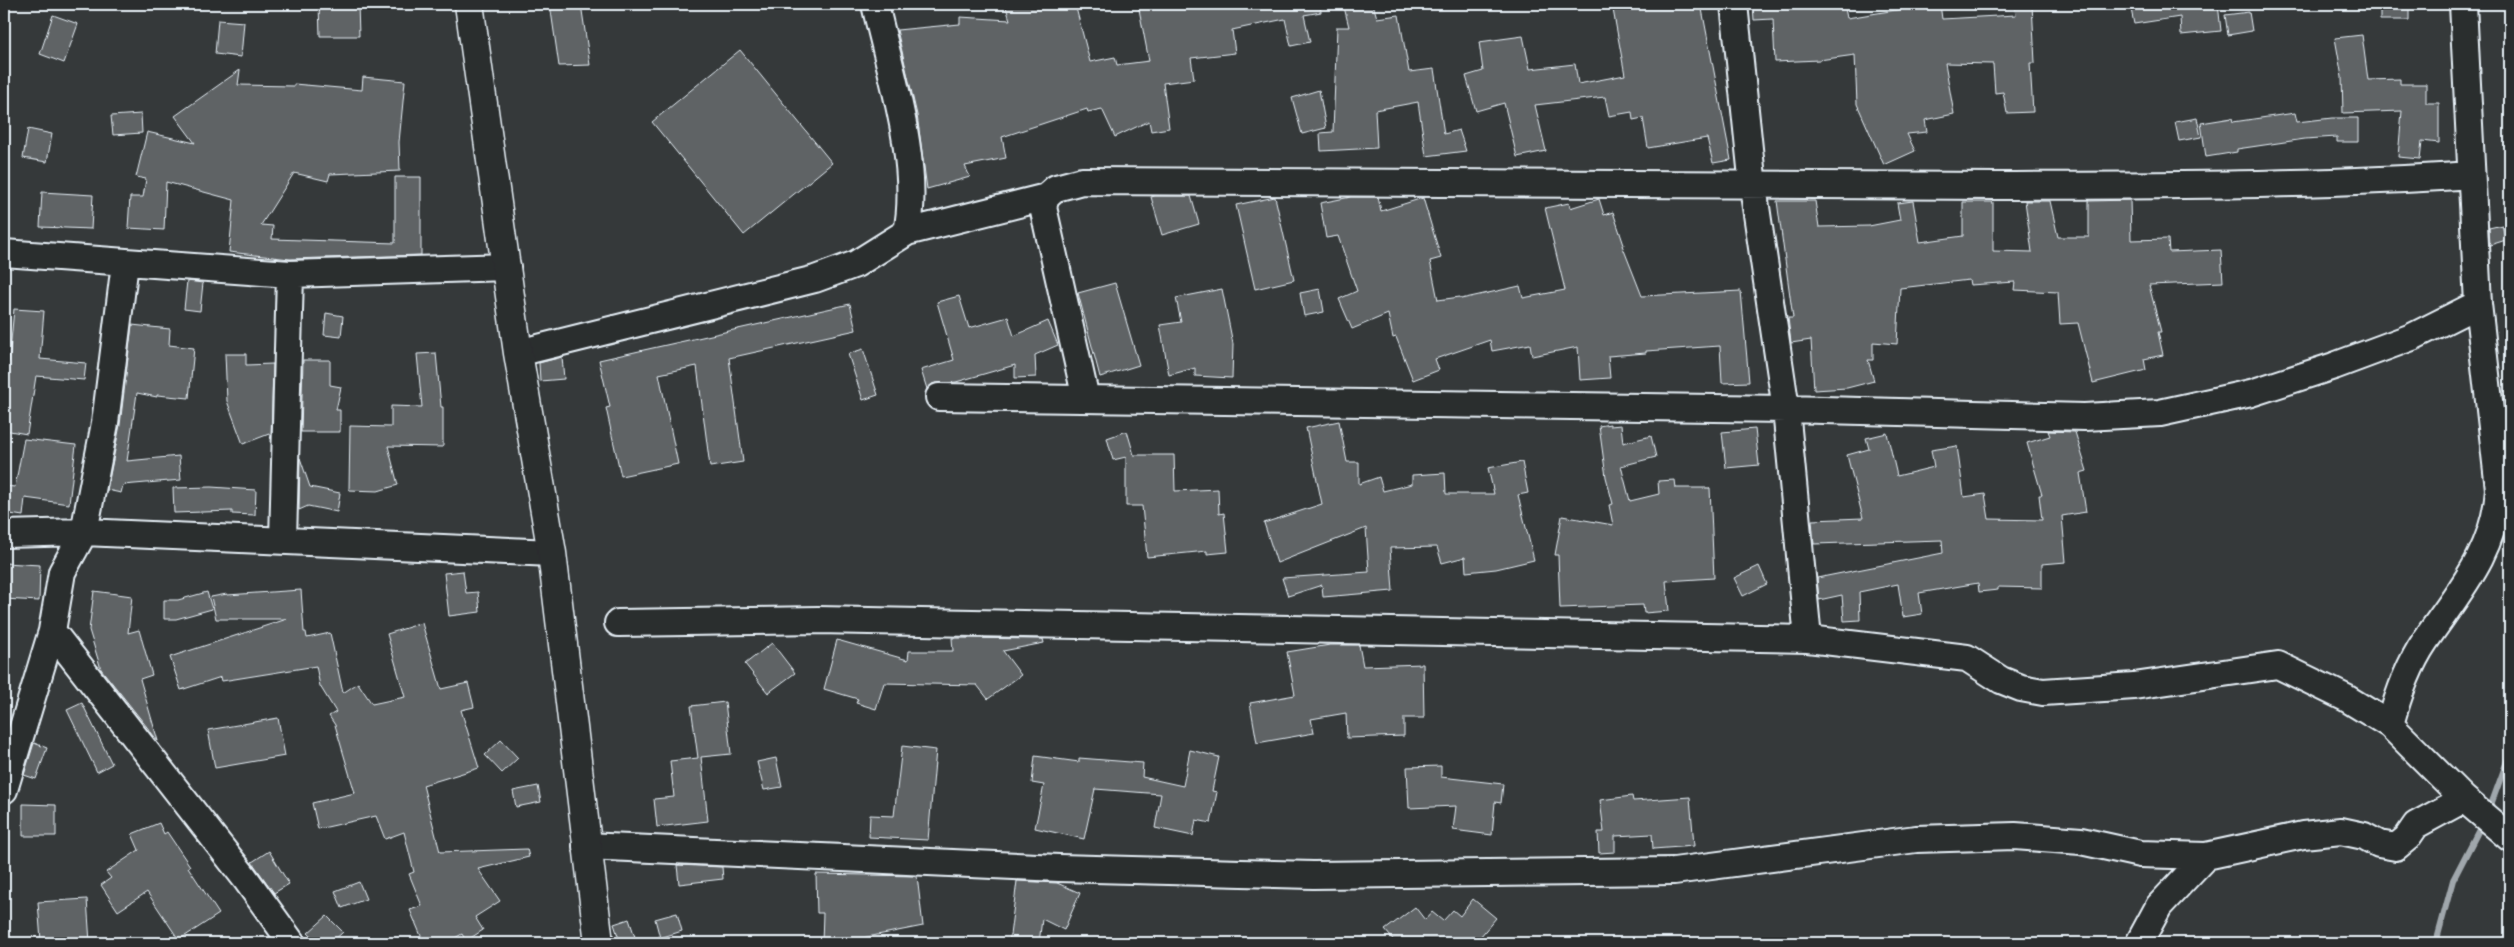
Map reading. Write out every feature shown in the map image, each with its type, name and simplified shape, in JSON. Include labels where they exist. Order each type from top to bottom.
[{"type":"main road","points":[[470,4],[518,353],[552,553],[599,943]]},
{"type":"street","points":[[875,4],[908,148],[912,210],[908,232]]},
{"type":"street","points":[[1734,4],[1752,187],[1786,409],[1808,639]]},
{"type":"street","points":[[2390,725],[2399,690],[2425,642],[2458,598],[2490,538],[2497,514],[2499,489],[2478,304],[2464,4]]},
{"type":"street","points":[[518,353],[815,279],[856,264],[908,232],[1046,196],[1056,188],[1082,181],[1427,181],[1752,187],[2270,183],[2471,175]]},
{"type":"street","points":[[1046,196],[1043,207],[1086,399]]},
{"type":"street","points":[[4,253],[290,274],[507,268]]},
{"type":"street","points":[[4,790],[52,631],[62,572],[84,532],[105,423],[125,263]]},
{"type":"street","points":[[283,540],[290,274]]},
{"type":"street","points":[[939,397],[1786,409],[2084,417],[2160,413],[2251,393],[2334,366],[2412,337],[2478,304]]},
{"type":"street","points":[[4,534],[84,532],[552,553]]},
{"type":"street","points":[[618,623],[847,620],[1808,639],[1967,658],[2001,680],[2021,688],[2043,692],[2134,686],[2278,666],[2346,698],[2390,725],[2464,799],[2510,838]]},
{"type":"street","points":[[52,631],[244,878],[292,943]]},
{"type":"street","points":[[586,846],[1059,868],[1313,874],[1674,871],[1916,839],[2015,836],[2081,842],[2140,854],[2206,856],[2303,835],[2341,831],[2364,836],[2379,844],[2396,847],[2407,838],[2416,825],[2464,799]]},
{"type":"street","points":[[2139,943],[2159,906],[2206,856]]},
{"type":"building","points":[[319,4],[358,4],[359,36],[320,36]]},
{"type":"building","points":[[550,4],[581,4],[590,65],[559,66]]},
{"type":"building","points":[[1005,4],[1075,4],[1090,62],[1115,57],[1117,65],[1149,61],[1138,4],[1320,4],[1321,12],[1304,15],[1310,42],[1291,46],[1285,19],[1232,30],[1235,53],[1191,58],[1194,79],[1163,83],[1169,128],[1151,131],[1149,121],[1115,137],[1102,109],[1088,112],[1087,109],[1002,137],[1006,158],[965,166],[970,177],[927,189],[917,115],[897,30],[960,24],[960,17],[1010,20]]},
{"type":"building","points":[[1356,4],[1373,4],[1377,18],[1399,15],[1409,72],[1434,69],[1444,134],[1459,130],[1466,151],[1426,156],[1418,102],[1375,110],[1377,148],[1321,151],[1320,133],[1333,132],[1337,27],[1349,27],[1344,7]]},
{"type":"building","points":[[1612,4],[1701,4],[1731,160],[1713,163],[1707,138],[1648,148],[1643,118],[1633,120],[1632,112],[1609,116],[1605,97],[1535,105],[1546,151],[1517,157],[1504,103],[1476,111],[1466,76],[1483,71],[1479,42],[1523,36],[1530,69],[1575,64],[1578,84],[1625,75]]},
{"type":"building","points":[[1753,4],[1844,4],[1847,18],[1902,9],[1901,4],[1940,4],[1942,19],[2016,15],[2014,4],[2032,4],[2035,63],[2030,63],[2033,112],[2007,113],[2003,92],[1995,93],[1993,64],[1945,63],[1954,114],[1925,120],[1927,132],[1907,134],[1915,151],[1884,165],[1857,104],[1855,55],[1819,60],[1775,62],[1773,19],[1754,20]]},
{"type":"building","points":[[2130,4],[2218,4],[2221,31],[2181,35],[2180,17],[2134,24]]},
{"type":"building","points":[[2380,4],[2409,4],[2409,20],[2380,20]]},
{"type":"building","points":[[2249,12],[2252,31],[2228,35],[2225,15]]},
{"type":"building","points":[[53,15],[78,24],[64,63],[40,54]]},
{"type":"building","points":[[218,20],[244,22],[241,57],[215,54]]},
{"type":"building","points":[[2362,35],[2368,80],[2400,79],[2400,84],[2426,84],[2426,103],[2439,103],[2439,143],[2422,141],[2420,159],[2398,157],[2402,111],[2343,113],[2342,77],[2335,38]]},
{"type":"building","points":[[740,50],[832,163],[744,235],[652,122]]},
{"type":"building","points":[[240,70],[238,85],[294,86],[294,84],[362,90],[363,77],[405,81],[399,142],[400,171],[330,174],[328,181],[294,173],[261,225],[273,226],[272,239],[395,243],[395,177],[421,177],[421,255],[290,259],[229,252],[234,200],[166,182],[164,230],[128,228],[130,197],[143,197],[146,179],[136,177],[147,132],[195,143],[175,116]]},
{"type":"building","points":[[1319,90],[1326,128],[1302,134],[1292,98]]},
{"type":"building","points":[[2295,113],[2297,122],[2332,118],[2358,118],[2358,142],[2337,142],[2337,137],[2305,139],[2237,149],[2237,152],[2206,157],[2201,123],[2232,118],[2233,122]]},
{"type":"building","points":[[141,114],[142,133],[113,135],[111,116]]},
{"type":"building","points":[[2197,118],[2201,137],[2179,141],[2175,122]]},
{"type":"building","points":[[28,129],[52,134],[47,162],[23,158]]},
{"type":"building","points":[[42,192],[93,195],[91,229],[40,227]]},
{"type":"building","points":[[1191,196],[1199,224],[1162,235],[1151,197]]},
{"type":"building","points":[[1275,197],[1294,280],[1255,289],[1236,205]]},
{"type":"building","points":[[1351,197],[1378,197],[1381,211],[1423,198],[1441,258],[1430,261],[1438,300],[1460,297],[1461,299],[1520,286],[1523,298],[1565,290],[1545,208],[1569,203],[1570,208],[1599,199],[1604,215],[1613,212],[1624,245],[1622,245],[1642,296],[1741,291],[1749,382],[1722,383],[1720,346],[1646,351],[1646,353],[1608,356],[1610,378],[1580,380],[1578,347],[1532,356],[1530,344],[1492,351],[1490,340],[1435,359],[1439,370],[1413,380],[1396,337],[1393,338],[1388,314],[1352,329],[1339,299],[1357,291],[1338,236],[1326,238],[1320,203]]},
{"type":"building","points":[[2130,200],[2131,240],[2168,239],[2169,252],[2221,250],[2223,282],[2149,285],[2161,332],[2158,332],[2163,355],[2144,359],[2146,370],[2093,383],[2078,323],[2060,324],[2058,292],[2014,290],[2015,282],[1970,285],[1969,280],[1900,288],[1897,344],[1873,342],[1873,360],[1868,360],[1874,381],[1847,388],[1814,390],[1811,340],[1791,343],[1788,318],[1793,318],[1777,201],[1815,201],[1819,227],[1869,226],[1900,220],[1897,203],[1913,201],[1920,242],[1963,236],[1963,202],[1993,202],[1993,251],[2032,252],[2025,201],[2050,201],[2058,237],[2089,237],[2089,201]]},
{"type":"building","points":[[2502,225],[2506,240],[2490,245],[2489,228]]},
{"type":"building","points":[[187,281],[203,283],[200,311],[184,309]]},
{"type":"building","points":[[1115,283],[1139,365],[1100,377],[1078,293]]},
{"type":"building","points":[[1222,289],[1233,344],[1232,378],[1195,376],[1195,368],[1169,375],[1160,325],[1181,322],[1176,298]]},
{"type":"building","points":[[1320,289],[1324,312],[1304,316],[1300,293]]},
{"type":"building","points":[[959,296],[969,328],[1008,317],[1014,336],[1048,321],[1058,345],[1035,355],[1036,377],[1015,378],[1015,365],[956,382],[932,384],[927,389],[921,370],[954,360],[937,302]]},
{"type":"building","points":[[850,304],[856,330],[729,358],[743,462],[710,467],[697,366],[659,374],[678,464],[621,476],[606,408],[610,407],[599,360]]},
{"type":"building","points":[[14,309],[44,311],[40,359],[86,363],[84,380],[36,376],[27,434],[4,430],[4,363],[9,362]]},
{"type":"building","points":[[326,313],[343,316],[341,337],[324,335]]},
{"type":"building","points":[[132,325],[170,329],[169,345],[194,348],[189,398],[157,395],[157,397],[137,393],[127,461],[179,456],[181,480],[123,485],[121,493],[107,490],[120,425]]},
{"type":"building","points":[[863,349],[878,395],[863,400],[848,354]]},
{"type":"building","points":[[436,353],[441,407],[443,407],[443,447],[388,446],[398,485],[378,491],[349,490],[350,426],[391,427],[391,406],[422,407],[417,354]]},
{"type":"building","points":[[225,354],[246,354],[246,365],[273,364],[271,439],[269,434],[243,444],[227,401]]},
{"type":"building","points":[[562,357],[564,379],[540,381],[539,363]]},
{"type":"building","points":[[303,360],[330,360],[330,385],[341,387],[336,410],[340,410],[340,432],[301,432]]},
{"type":"building","points":[[1339,421],[1347,462],[1359,462],[1359,484],[1379,477],[1383,491],[1412,484],[1412,475],[1445,473],[1446,494],[1494,494],[1488,468],[1522,462],[1528,493],[1518,495],[1534,560],[1496,569],[1466,572],[1465,557],[1442,563],[1437,547],[1390,548],[1393,591],[1323,597],[1322,585],[1288,596],[1282,578],[1369,572],[1366,528],[1277,563],[1264,523],[1322,504],[1306,428]]},
{"type":"building","points":[[1610,424],[1610,426],[1621,425],[1623,443],[1651,436],[1656,457],[1621,466],[1630,501],[1659,494],[1658,481],[1675,480],[1676,488],[1710,488],[1714,578],[1666,581],[1669,611],[1644,613],[1643,605],[1560,608],[1558,555],[1555,555],[1562,516],[1613,525],[1609,505],[1613,504],[1606,477],[1599,426]]},
{"type":"building","points":[[1755,429],[1759,465],[1726,468],[1722,432]]},
{"type":"building","points":[[1127,431],[1134,455],[1174,455],[1175,491],[1218,489],[1219,514],[1224,513],[1228,552],[1207,554],[1207,551],[1147,557],[1142,506],[1126,506],[1126,457],[1113,460],[1107,438]]},
{"type":"building","points":[[2048,431],[2075,432],[2087,471],[2080,473],[2086,512],[2062,516],[2066,562],[2042,564],[2042,588],[1998,587],[1998,590],[1979,592],[1978,583],[1919,593],[1922,614],[1903,617],[1898,584],[1859,592],[1860,620],[1844,621],[1842,595],[1819,600],[1817,578],[1943,553],[1942,540],[1814,544],[1812,520],[1863,518],[1847,455],[1869,449],[1866,438],[1887,433],[1897,476],[1934,467],[1931,450],[1957,446],[1964,497],[1985,494],[1989,519],[2042,520],[2039,495],[2042,495],[2027,443],[2050,436]]},
{"type":"building","points":[[24,439],[76,445],[69,504],[25,498],[23,516],[4,513],[4,486],[15,487]]},
{"type":"building","points":[[300,458],[310,487],[340,493],[337,512],[308,506],[299,510]]},
{"type":"building","points":[[211,487],[256,490],[255,515],[232,514],[232,511],[174,513],[173,488]]},
{"type":"building","points":[[4,563],[40,565],[39,601],[4,599]]},
{"type":"building","points":[[1759,566],[1767,584],[1743,596],[1734,578]]},
{"type":"building","points":[[463,571],[466,593],[478,592],[480,612],[449,616],[444,573]]},
{"type":"building","points":[[301,590],[304,632],[306,632],[307,638],[330,633],[343,693],[358,683],[372,704],[405,697],[387,634],[422,623],[441,689],[468,683],[474,707],[461,710],[479,768],[423,785],[440,852],[527,849],[529,857],[478,869],[500,901],[475,917],[483,930],[466,941],[462,934],[446,943],[424,943],[410,910],[422,906],[409,874],[414,872],[404,832],[385,839],[376,816],[318,829],[312,803],[355,793],[335,725],[329,716],[336,712],[320,686],[316,666],[222,681],[221,677],[181,690],[170,657],[287,619],[216,619],[211,597],[227,594]]},
{"type":"building","points":[[94,591],[132,596],[128,633],[139,630],[152,675],[140,679],[158,741],[101,669],[89,630]]},
{"type":"building","points":[[207,592],[212,609],[176,619],[164,619],[164,600],[178,600]]},
{"type":"building","points":[[952,638],[1043,639],[1044,643],[1003,651],[1021,675],[988,699],[977,685],[884,683],[876,709],[856,703],[858,699],[824,689],[837,640],[908,660],[909,651],[953,651]]},
{"type":"building","points":[[772,643],[795,673],[768,693],[745,664]]},
{"type":"building","points":[[1330,645],[1359,645],[1363,666],[1423,664],[1424,718],[1404,718],[1404,736],[1347,738],[1346,713],[1311,719],[1314,733],[1257,743],[1250,703],[1295,695],[1287,652]]},
{"type":"building","points":[[725,702],[731,754],[701,757],[708,821],[657,827],[654,799],[674,797],[670,761],[698,758],[691,706]]},
{"type":"building","points":[[82,703],[112,764],[97,772],[67,710]]},
{"type":"building","points":[[278,718],[285,756],[215,768],[208,730]]},
{"type":"building","points":[[501,740],[518,758],[502,773],[485,755]]},
{"type":"building","points":[[34,743],[47,748],[36,779],[24,775]]},
{"type":"building","points":[[902,746],[936,750],[928,840],[869,837],[870,815],[894,816]]},
{"type":"building","points":[[1190,750],[1219,757],[1212,791],[1217,792],[1211,823],[1196,820],[1193,836],[1155,828],[1161,794],[1095,789],[1084,839],[1035,828],[1044,785],[1032,783],[1035,756],[1079,762],[1079,758],[1143,763],[1142,777],[1183,786]]},
{"type":"building","points":[[776,758],[782,787],[764,790],[757,762]]},
{"type":"building","points":[[1441,766],[1441,777],[1503,784],[1501,803],[1495,802],[1492,835],[1453,830],[1456,806],[1409,808],[1407,767]]},
{"type":"building","points":[[538,786],[541,802],[516,807],[513,791]]},
{"type":"building","points":[[1632,796],[1633,801],[1690,797],[1694,846],[1653,849],[1652,834],[1615,836],[1615,852],[1599,853],[1598,832],[1604,832],[1600,800]]},
{"type":"building","points":[[23,804],[56,805],[56,836],[23,836]]},
{"type":"building","points":[[159,823],[164,834],[167,832],[190,866],[188,867],[219,914],[179,940],[147,892],[118,911],[101,885],[111,878],[106,872],[139,850],[132,834]]},
{"type":"building","points":[[269,851],[289,884],[274,893],[252,862]]},
{"type":"building","points":[[677,865],[722,867],[723,879],[679,884]]},
{"type":"building","points":[[816,874],[917,876],[923,926],[852,940],[852,943],[822,943],[823,913],[817,913]]},
{"type":"building","points":[[1017,881],[1057,883],[1080,893],[1064,930],[1042,919],[1039,943],[1009,943]]},
{"type":"building","points":[[359,882],[366,899],[342,908],[335,891]]},
{"type":"building","points":[[87,899],[90,943],[70,943],[70,939],[41,941],[38,902]]},
{"type":"building","points":[[1473,899],[1496,918],[1475,943],[1396,943],[1385,930],[1415,907],[1425,920],[1432,912],[1443,921],[1453,910],[1460,916]]},
{"type":"building","points":[[677,913],[682,931],[660,938],[655,919]]},
{"type":"building","points":[[327,916],[343,932],[331,943],[318,943],[308,933]]},
{"type":"building","points":[[629,919],[635,937],[620,942],[614,924]]},
{"type":"waterway","points":[[2488,813],[2510,753]]},
{"type":"waterway","points":[[2436,943],[2453,880],[2483,822]]}]
